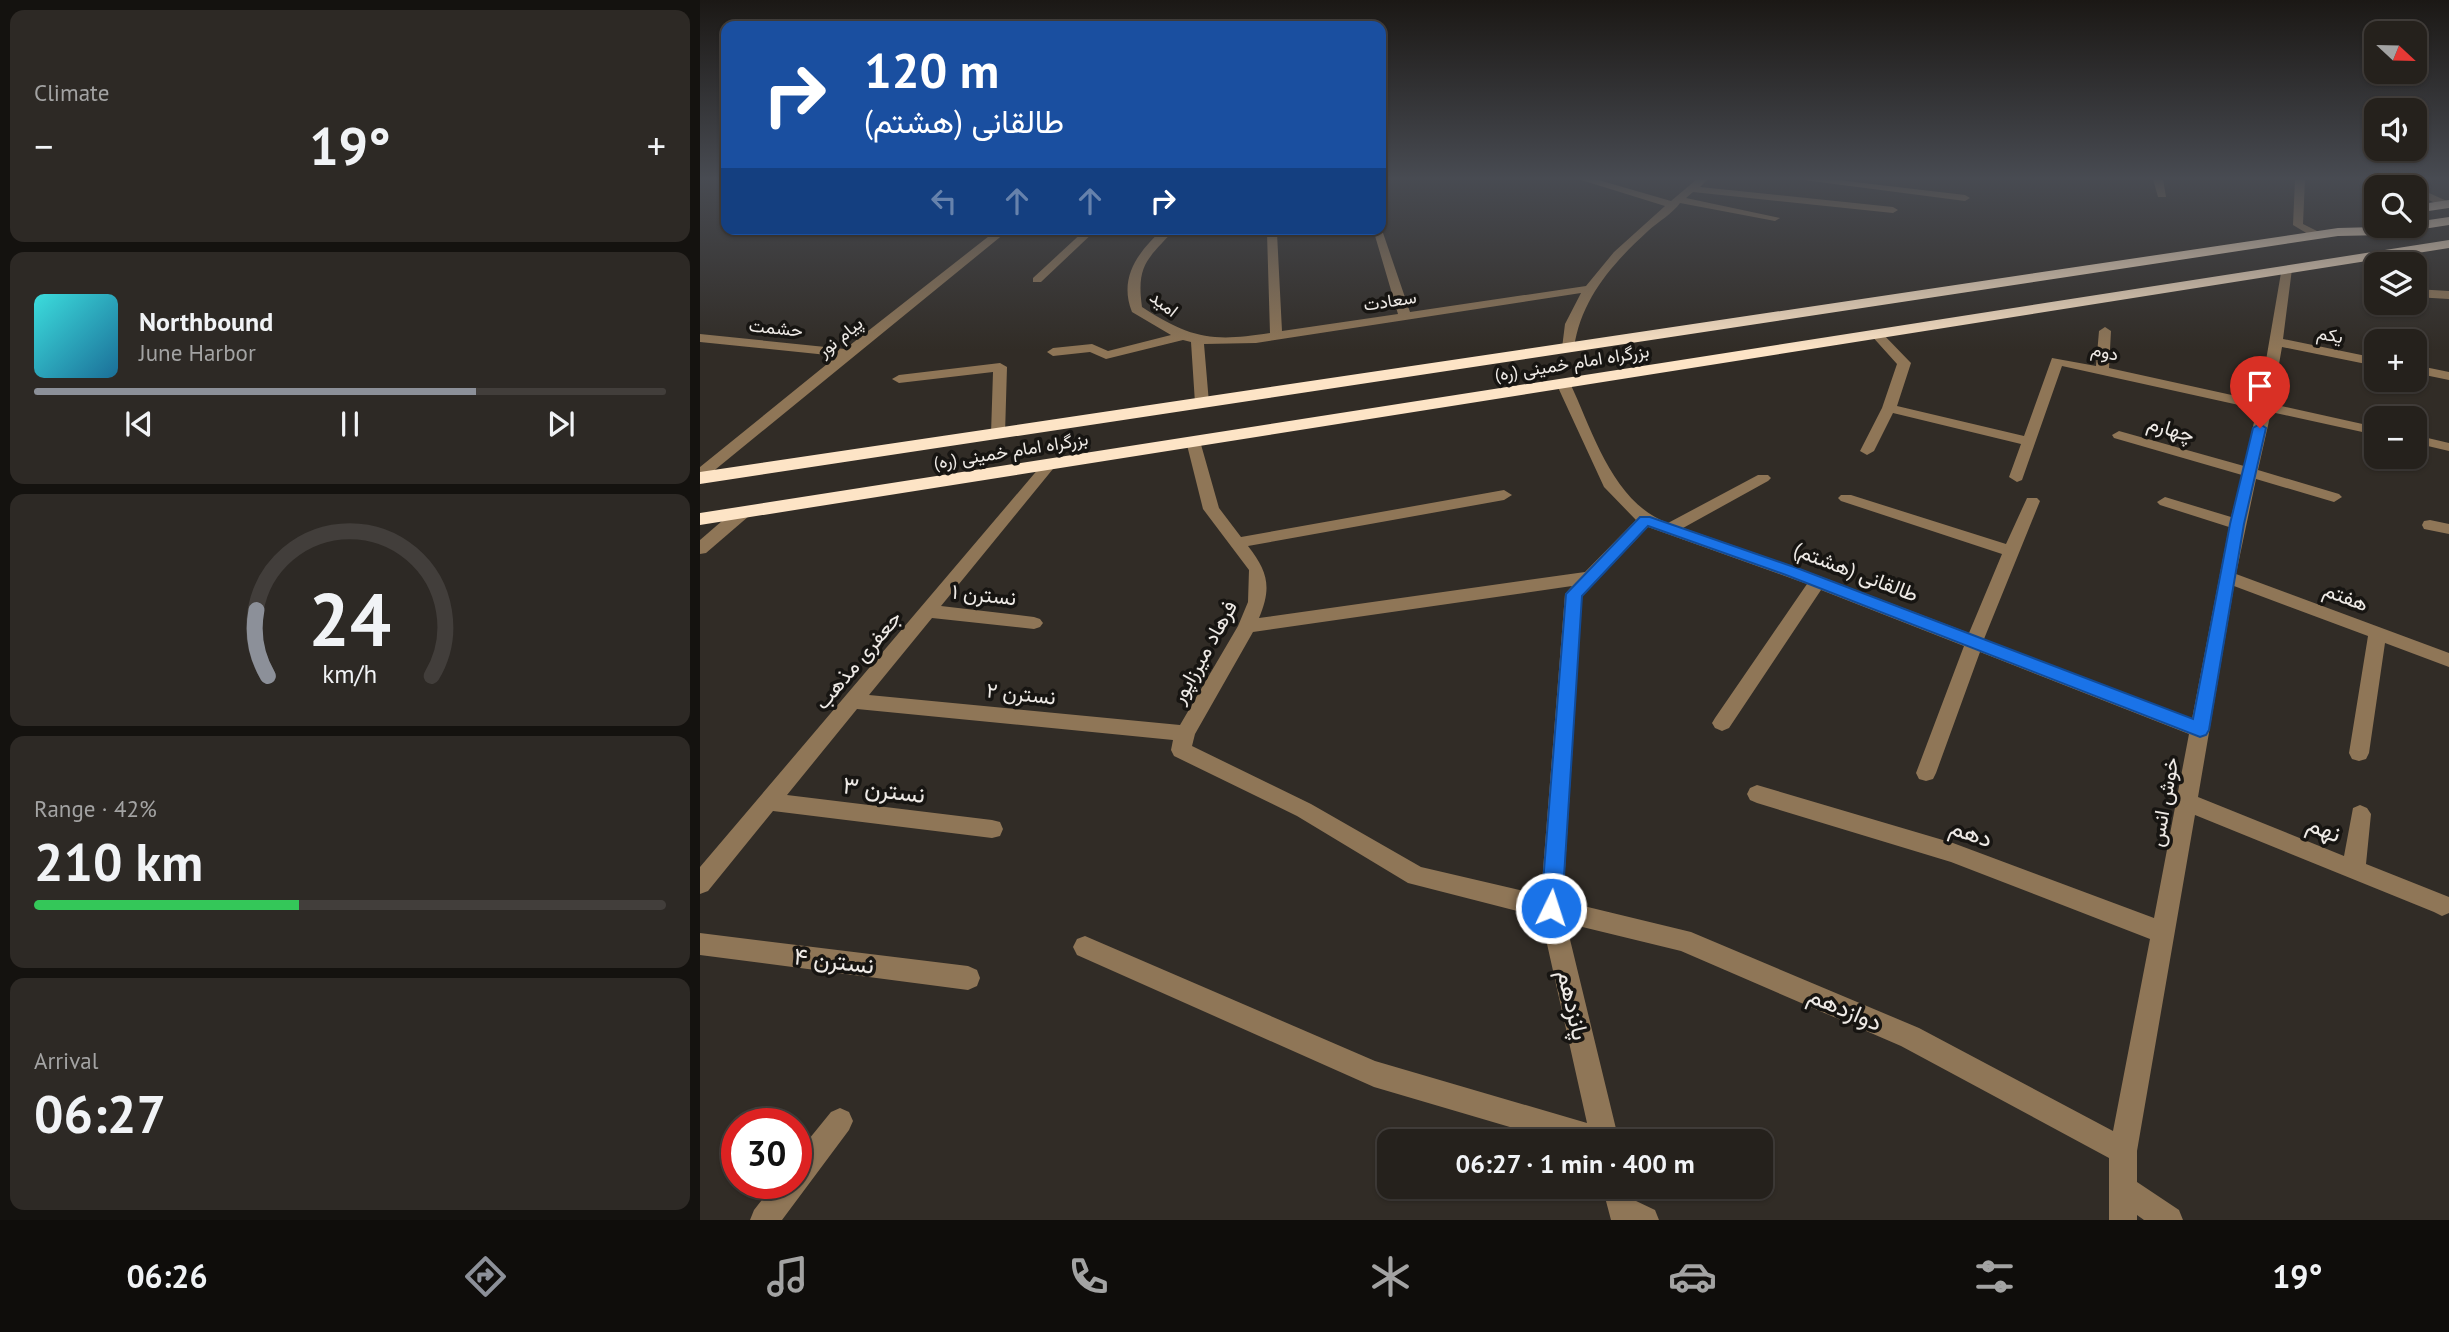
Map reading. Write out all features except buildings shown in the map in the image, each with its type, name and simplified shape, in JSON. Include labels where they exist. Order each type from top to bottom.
[{"type":"highway","name":"بزرگراه امام خمینی (ره)","points":[[700,477],[2311,236]]},
{"type":"highway","name":"بزرگراه امام خمینی (ره)","points":[[700,519],[2449,244]]},
{"type":"street","name":"پیام نور","points":[[700,477],[848,353],[996,236]]},
{"type":"street","points":[[1037,279],[1084,236]]},
{"type":"street","name":"امید","points":[[1162,236],[1143,253],[1132,283],[1136,309],[1169,331],[1197,342]]},
{"type":"street","points":[[1272,236],[1276,336]]},
{"type":"street","points":[[1380,236],[1405,316]]},
{"type":"street","points":[[1568,348],[1567,337],[1587,289],[1614,257],[1639,236]]},
{"type":"street","name":"خوش انس","points":[[2123,1220],[2123,1152],[2237,524],[2250,475],[2277,342],[2286,270]]},
{"type":"street","name":"سعادت","points":[[1197,342],[1224,343],[1276,336],[1587,289]]},
{"type":"street","points":[[2427,294],[2449,295]]},
{"type":"street","points":[[2102,372],[2105,331]]},
{"type":"street","points":[[1867,451],[1889,408],[1904,363],[1876,334]]},
{"type":"street","points":[[1053,352],[1092,348],[1106,355],[1182,336]]},
{"type":"street","name":"حشمت","points":[[700,338],[848,353]]},
{"type":"street","points":[[1197,342],[1202,403]]},
{"type":"street","name":"یکم","points":[[2277,342],[2364,360]]},
{"type":"street","name":"دوم","points":[[2017,477],[2057,361],[2364,428]]},
{"type":"street","points":[[899,379],[1000,367],[998,434]]},
{"type":"street","points":[[2427,371],[2449,376]]},
{"type":"street","name":"طالقانی (هشتم)","points":[[1563,383],[1612,487],[1645,520],[1818,582],[2200,730]]},
{"type":"street","points":[[1889,408],[2028,441]]},
{"type":"street","name":"چهارم","points":[[2119,435],[2333,497]]},
{"type":"street","name":"فرهاد میرزاپور","points":[[1185,733],[1247,626],[1257,602],[1257,569],[1210,509],[1193,442]]},
{"type":"street","points":[[2427,442],[2449,447]]},
{"type":"street","name":"جعفری مذهب","points":[[700,884],[1050,464]]},
{"type":"street","points":[[1669,529],[1763,478]]},
{"type":"street","points":[[1237,543],[1504,495]]},
{"type":"street","points":[[1846,498],[2010,551]]},
{"type":"street","points":[[1926,773],[1974,642],[2032,501]]},
{"type":"street","points":[[2165,502],[2237,524]]},
{"type":"street","points":[[700,549],[743,512]]},
{"type":"street","name":"پانزدهم","points":[[1601,1129],[1551,908],[1574,594],[1645,520]]},
{"type":"street","points":[[2430,525],[2449,529]]},
{"type":"street","points":[[1247,626],[1591,577]]},
{"type":"street","name":"هفتم","points":[[2228,577],[2449,660]]},
{"type":"street","points":[[1722,723],[1818,582]]},
{"type":"street","name":"نسترن ۱","points":[[928,611],[1034,623]]},
{"type":"street","points":[[2359,753],[2377,633]]},
{"type":"street","name":"نسترن ۲","points":[[854,701],[1185,733]]},
{"type":"street","name":"دوازدهم","points":[[1185,733],[1181,750],[1304,810],[1416,876],[1696,945],[1910,1037],[2123,1152]]},
{"type":"street","name":"دهم","points":[[1757,794],[1954,853],[2163,933]]},
{"type":"street","name":"نسترن ۳","points":[[769,802],[992,829]]},
{"type":"street","name":"نهم","points":[[2186,802],[2442,905]]},
{"type":"street","points":[[2354,869],[2360,814]]},
{"type":"street","name":"نسترن ۴","points":[[700,944],[968,978]]},
{"type":"street","points":[[1085,947],[1374,1074],[1563,1129]]},
{"type":"street","points":[[812,1157],[840,1121]]},
{"type":"street","points":[[2123,1189],[2169,1220]]},
{"type":"street","points":[[764,1220],[780,1199]]},
{"type":"route","points":[[1551,908],[1574,594],[1645,520],[1792,572],[2200,730],[2237,524],[2260,428]]}]
